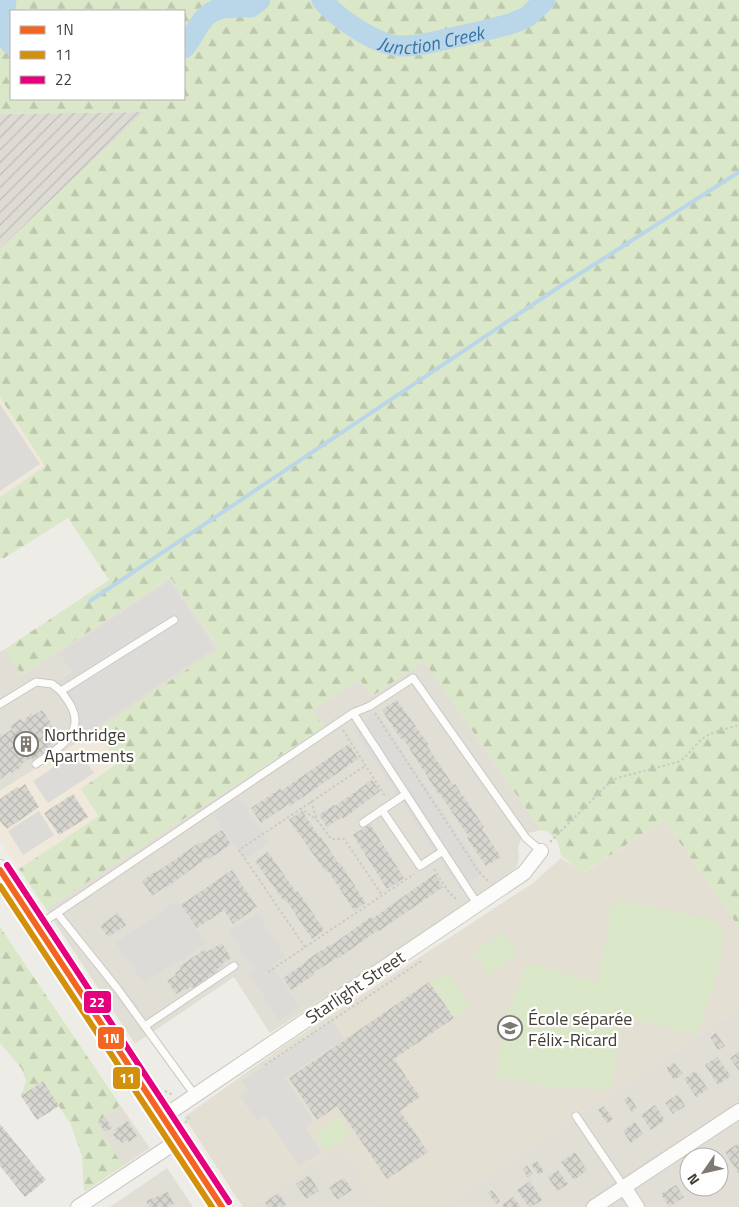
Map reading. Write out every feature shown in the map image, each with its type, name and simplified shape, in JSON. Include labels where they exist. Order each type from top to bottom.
[{"type":"main road","points":[[0,870],[163,1116],[182,1132],[222,1207]]},
{"type":"street","name":"Starlight Street","points":[[163,1116],[524,874],[541,851]]},
{"type":"street","points":[[594,1207],[739,1111]]},
{"type":"street","points":[[78,1207],[182,1132]]},
{"type":"street","points":[[624,1187],[637,1207]]},
{"type":"lane","points":[[61,691],[174,620]]},
{"type":"lane","points":[[37,926],[353,713],[370,706],[413,678],[526,838],[541,851]]},
{"type":"lane","points":[[0,704],[36,682],[52,684],[61,691],[72,709],[76,724],[72,734],[62,745],[36,764]]},
{"type":"lane","points":[[353,713],[478,905]]},
{"type":"lane","points":[[362,823],[406,794]]},
{"type":"lane","points":[[382,810],[420,866],[443,851]]},
{"type":"lane","points":[[57,913],[117,988],[194,1094]]},
{"type":"lane","points":[[145,1026],[234,966]]},
{"type":"lane","points":[[576,1116],[624,1187]]},
{"type":"path","points":[[370,706],[479,872],[490,883]]},
{"type":"path","points":[[338,723],[391,804]]},
{"type":"path","points":[[541,851],[610,782],[617,778],[678,762],[706,736],[716,731],[739,725]]},
{"type":"path","points":[[305,946],[239,850],[366,766]]},
{"type":"path","points":[[311,801],[317,820]]},
{"type":"path","points":[[300,808],[317,820],[331,839],[344,839],[382,895]]},
{"type":"path","points":[[429,861],[448,891],[460,903]]},
{"type":"path","points":[[268,972],[418,870],[420,866]]},
{"type":"path","points":[[263,1066],[423,960]]},
{"type":"path","points":[[182,1132],[192,1113]]},
{"type":"shaded area","points":[[144,112],[0,249],[0,114]]},
{"type":"shaded area","points":[[0,397],[45,466],[0,497]]},
{"type":"shaded area","points":[[0,404],[40,464],[0,491]]},
{"type":"shaded area","points":[[171,578],[219,649],[97,730],[0,791],[0,652],[5,649],[22,675]]},
{"type":"shaded area","points":[[169,581],[214,648],[86,733],[53,685],[73,672],[60,654]]},
{"type":"shaded area","points":[[424,661],[541,830],[529,833],[521,839],[518,848],[519,858],[517,867],[486,893],[270,1033],[234,977],[135,1044],[46,909],[324,727],[312,710],[359,679],[372,696]]},
{"type":"shaded area","points":[[377,712],[483,873],[459,888],[353,728]]},
{"type":"shaded area","points":[[97,730],[119,763],[99,816],[19,869],[0,840],[0,791]]},
{"type":"shaded area","points":[[79,751],[94,773],[48,803],[33,781]]},
{"type":"shaded area","points":[[238,797],[269,843],[244,860],[213,814]]},
{"type":"shaded area","points":[[39,811],[54,835],[23,855],[8,831]]},
{"type":"shaded area","name":"École séparée Félix-Ricard","points":[[664,820],[739,927],[739,1008],[439,1207],[382,1207],[342,1146],[250,1207],[243,1207],[184,1117],[281,1048],[533,883],[561,858],[584,873]]},
{"type":"shaded area","points":[[177,901],[206,943],[144,983],[116,943]]},
{"type":"shaded area","points":[[257,913],[285,956],[271,965],[299,1007],[279,1020],[250,975],[255,971],[229,931]]},
{"type":"shaded area","points":[[739,1008],[739,1207],[439,1207]]},
{"type":"shaded area","points":[[332,1021],[344,1039],[285,1078],[314,1121],[305,1127],[321,1152],[299,1166],[266,1116],[257,1121],[240,1096],[248,1091],[242,1081]]},
{"type":"shaded area","points":[[120,1105],[150,1148],[123,1166],[96,1123]]},
{"type":"shaded area","points":[[342,1145],[382,1207],[250,1207]]},
{"type":"shaded area","points":[[167,1168],[193,1207],[110,1207]]},
{"type":"green space","points":[[0,0],[739,0],[739,927],[664,820],[583,873],[561,856],[558,842],[548,832],[541,830],[424,661],[372,696],[359,679],[312,710],[324,727],[46,909],[19,869],[99,816],[81,789],[118,763],[97,730],[219,648],[171,578],[22,675],[5,649],[109,580],[68,518],[4,558],[0,558],[0,497],[45,466],[0,397],[0,249],[143,112],[0,114]]},
{"type":"green space","points":[[620,900],[714,920],[725,936],[715,981],[696,1035],[621,1015],[611,1089],[552,1088],[496,1076],[506,1019],[527,963],[598,982],[612,905]]},
{"type":"green space","points":[[0,927],[120,1105],[96,1123],[123,1166],[84,1192],[82,1156],[71,1125],[43,1081],[21,1096],[26,1081],[22,1069],[0,1043]]},
{"type":"green space","points":[[503,933],[518,955],[488,975],[473,953]]},
{"type":"green space","points":[[447,972],[470,1007],[454,1017],[431,983]]},
{"type":"green space","points":[[339,1117],[351,1134],[327,1151],[315,1133]]},
{"type":"building","points":[[397,700],[429,745],[427,746],[453,785],[455,784],[484,827],[482,829],[501,857],[486,866],[467,838],[469,837],[439,795],[403,738],[401,739],[382,710]]},
{"type":"building","name":"Northridge Apartments","points":[[42,710],[60,737],[51,743],[53,746],[42,751],[43,753],[33,760],[31,758],[21,764],[23,766],[12,773],[10,771],[1,779],[0,733],[2,736],[12,729],[10,726],[21,719],[23,722],[31,713],[33,716]]},
{"type":"building","points":[[349,744],[358,759],[290,806],[289,804],[261,823],[251,808],[280,789],[281,791]]},
{"type":"building","points":[[372,780],[380,791],[343,819],[342,817],[327,827],[319,815]]},
{"type":"building","points":[[25,784],[39,807],[7,829],[0,821],[0,799],[17,787],[18,789]]},
{"type":"building","points":[[73,794],[88,817],[59,835],[44,813]]},
{"type":"building","points":[[302,811],[366,903],[354,910],[328,871],[326,872],[289,820]]},
{"type":"building","points":[[370,824],[404,878],[387,889],[353,835]]},
{"type":"building","points":[[222,830],[231,844],[209,859],[208,857],[152,896],[142,881],[200,842],[201,844]]},
{"type":"building","points":[[268,852],[296,892],[298,891],[324,930],[312,939],[286,900],[284,901],[255,861]]},
{"type":"building","points":[[232,870],[257,907],[233,924],[224,910],[197,928],[181,905]]},
{"type":"building","points":[[435,874],[443,887],[339,958],[313,973],[314,975],[291,990],[283,978],[371,917],[372,919]]},
{"type":"building","points":[[118,913],[126,925],[108,937],[100,926]]},
{"type":"building","points":[[222,943],[231,958],[217,969],[218,971],[193,988],[192,986],[176,994],[167,981],[176,975],[175,973],[181,969],[179,967],[205,949],[207,952]]},
{"type":"building","points":[[429,982],[454,1018],[394,1059],[420,1097],[400,1111],[428,1152],[387,1179],[337,1106],[317,1120],[289,1078]]},
{"type":"building","points":[[716,1033],[725,1046],[718,1050],[710,1037]]},
{"type":"building","points":[[739,1052],[739,1071],[730,1058]]},
{"type":"building","points":[[717,1057],[731,1076],[718,1085],[705,1065]]},
{"type":"building","points":[[674,1063],[683,1074],[674,1080],[666,1068]]},
{"type":"building","points":[[695,1071],[708,1089],[696,1097],[684,1079]]},
{"type":"building","points":[[43,1081],[59,1106],[37,1120],[21,1096]]},
{"type":"building","points":[[678,1094],[685,1106],[673,1114],[665,1103]]},
{"type":"building","points":[[629,1096],[637,1108],[632,1112],[624,1100]]},
{"type":"building","points":[[655,1105],[665,1120],[651,1130],[641,1115]]},
{"type":"building","points":[[604,1106],[613,1119],[607,1123],[598,1110]]},
{"type":"building","points":[[105,1117],[112,1128],[105,1132],[98,1122]]},
{"type":"building","points":[[128,1121],[137,1136],[129,1142],[127,1140],[122,1143],[113,1134],[116,1132],[114,1130]]},
{"type":"building","points":[[635,1122],[643,1134],[631,1143],[623,1131]]},
{"type":"building","points":[[0,1124],[46,1180],[25,1197],[0,1166]]},
{"type":"building","points":[[739,1143],[739,1174],[729,1158],[729,1149]]},
{"type":"building","points":[[575,1152],[587,1170],[574,1180],[561,1162]]},
{"type":"building","points":[[537,1161],[544,1171],[539,1175],[531,1165]]},
{"type":"building","points":[[527,1165],[533,1174],[528,1178],[522,1169]]},
{"type":"building","points":[[558,1170],[568,1184],[557,1191],[548,1177]]},
{"type":"building","points":[[309,1175],[319,1191],[306,1199],[296,1184]]},
{"type":"building","points":[[344,1178],[352,1190],[337,1200],[329,1187]]},
{"type":"building","points":[[530,1181],[542,1200],[529,1207],[517,1190]]},
{"type":"building","points":[[676,1185],[679,1190],[679,1197],[684,1197],[669,1207],[661,1194]]},
{"type":"building","points":[[492,1190],[500,1201],[496,1204],[488,1193]]},
{"type":"building","points":[[168,1192],[174,1204],[167,1207],[149,1207],[146,1201]]},
{"type":"building","points":[[279,1193],[286,1204],[282,1207],[268,1207],[265,1202]]},
{"type":"building","points":[[513,1197],[521,1207],[504,1207],[502,1205]]},
{"type":"waterway","name":"Junction Creek","points":[[6,0],[4,28],[10,42]]},
{"type":"waterway","name":"Junction Creek","points":[[185,47],[204,18],[210,13],[222,8],[251,7],[260,0]]},
{"type":"waterway","name":"Junction Creek","points":[[322,0],[337,15],[369,36],[400,46],[427,43],[513,23],[527,17],[545,0]]},
{"type":"waterway","points":[[90,601],[559,287],[739,172]]},
{"type":"transit line","name":"22","points":[[7,865],[229,1202]]},
{"type":"transit line","name":"1N","points":[[0,870],[222,1207]]},
{"type":"transit line","name":"11","points":[[0,886],[212,1207]]},
{"type":"place","name":"Northridge Apartments","points":[[26,744]]},
{"type":"place","name":"École séparée Félix-Ricard","points":[[510,1028]]}]
